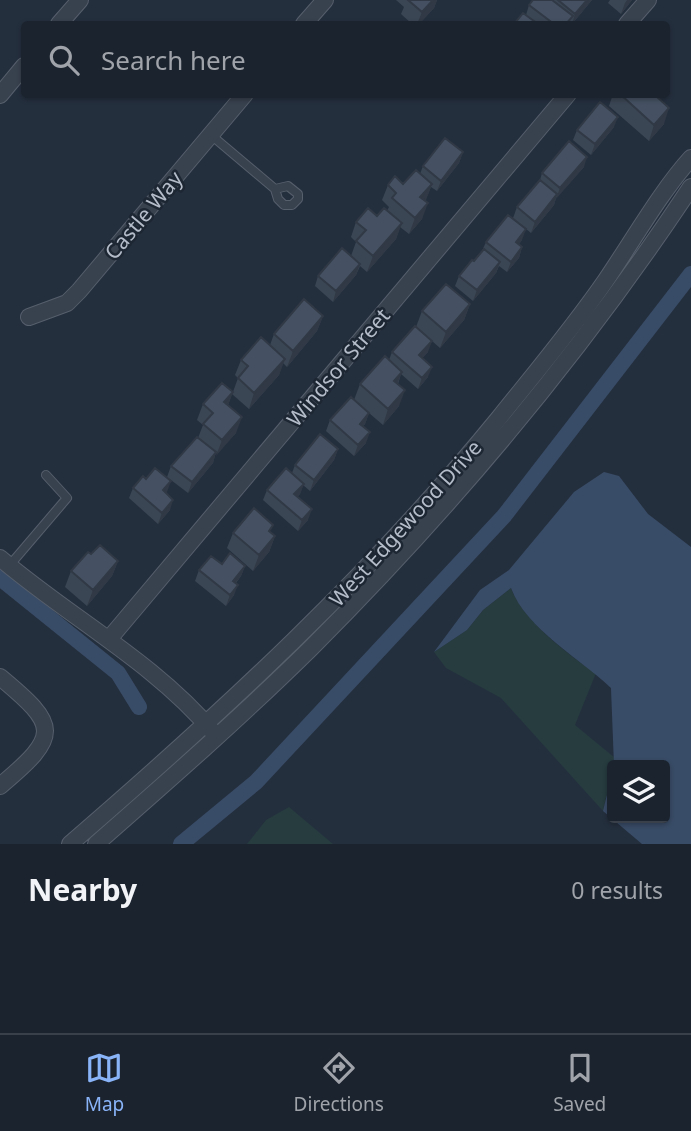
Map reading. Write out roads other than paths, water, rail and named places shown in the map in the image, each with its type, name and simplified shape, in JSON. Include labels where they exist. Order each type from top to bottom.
[{"type":"street","points":[[62,21],[80,0]]},
{"type":"street","points":[[307,21],[325,0]]},
{"type":"street","points":[[630,21],[648,0]]},
{"type":"street","points":[[0,95],[21,70]]},
{"type":"street","name":"Castle Way","points":[[29,317],[66,303],[242,98]]},
{"type":"street","name":"Windsor Street","points":[[109,639],[565,98]]},
{"type":"street","name":"West Edgewood Drive","points":[[96,844],[213,731],[400,532],[489,430],[601,287],[691,158]]},
{"type":"street","name":"West Edgewood Drive","points":[[70,844],[213,731],[310,649],[452,498],[565,361],[691,187]]},
{"type":"street","points":[[5,562],[109,639],[199,713],[213,731]]},
{"type":"street","points":[[0,677],[37,708],[46,730],[40,746],[0,786]]},
{"type":"lane","points":[[211,135],[275,188]]},
{"type":"lane","points":[[5,562],[67,498],[46,475]]},
{"type":"water","points":[[604,472],[619,476],[648,514],[691,547],[691,844],[642,844],[617,823],[670,823],[670,760],[614,760],[611,688],[541,630],[518,603],[511,588],[483,610],[467,630],[434,652],[480,590],[509,570],[574,492]]},
{"type":"water","points":[[607,795],[607,814],[603,811]]},
{"type":"waterway","points":[[181,844],[256,782],[504,516],[691,274]]},
{"type":"waterway","points":[[0,578],[118,673],[139,707]]}]
